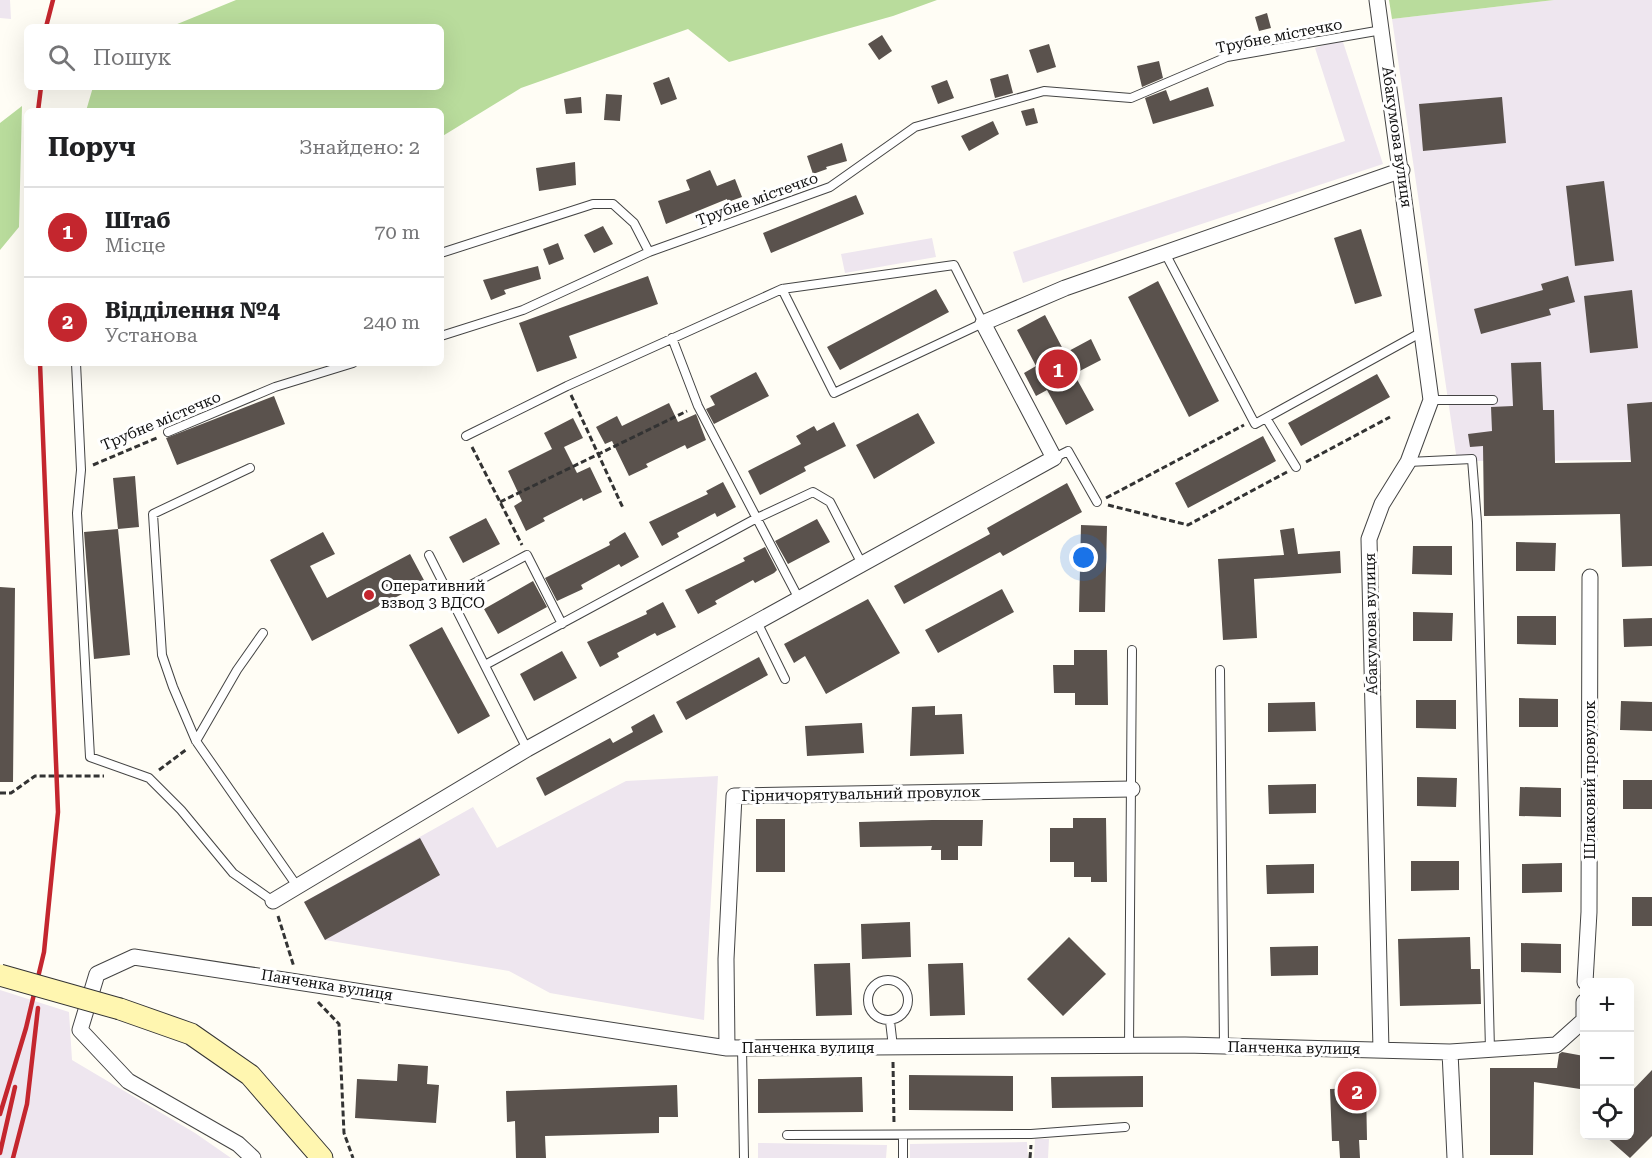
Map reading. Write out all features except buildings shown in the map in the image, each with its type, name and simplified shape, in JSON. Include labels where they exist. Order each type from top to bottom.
[{"type":"street","name":"Абакумова вулиця","points":[[1377,0],[1402,170],[1431,400],[1408,462],[1382,504],[1369,539],[1381,1050]]},
{"type":"street","points":[[273,901],[527,748],[1054,458],[983,323],[1065,288],[1402,170]]},
{"type":"street","name":"Шлаковий провулок","points":[[1586,978],[1589,912],[1590,577]]},
{"type":"street","name":"Гірничорятувальний провулок","points":[[735,1048],[726,958],[734,796],[1132,789]]},
{"type":"street","name":"Панченка вулиця","points":[[254,1158],[238,1144],[128,1081],[80,1030],[97,974],[134,957],[298,980],[735,1048],[1224,1046],[1450,1052],[1556,1045],[1580,1024]]},
{"type":"street","points":[[0,975],[120,1009],[191,1034],[250,1075],[322,1158]]},
{"type":"street","points":[[1450,1052],[1455,1158]]},
{"type":"lane","name":"Трубне містечко","points":[[444,335],[523,310],[649,252],[830,187],[915,127],[1044,91],[1131,98],[1227,57],[1382,30]]},
{"type":"lane","points":[[444,252],[593,204],[613,204],[634,223],[649,252]]},
{"type":"lane","points":[[1165,253],[1256,424],[1422,332]]},
{"type":"lane","points":[[466,436],[567,386],[782,289],[954,265],[983,323],[834,393],[782,289]]},
{"type":"lane","points":[[672,338],[698,406],[755,519],[799,599]]},
{"type":"lane","name":"Трубне містечко","points":[[76,366],[81,470]]},
{"type":"lane","name":"Трубне містечко","points":[[168,432],[275,387],[344,366]]},
{"type":"lane","points":[[1431,400],[1493,400]]},
{"type":"lane","points":[[1266,418],[1296,467]]},
{"type":"lane","points":[[1054,458],[1068,451],[1097,502]]},
{"type":"lane","points":[[1408,462],[1472,459],[1477,522],[1490,1050]]},
{"type":"lane","points":[[250,468],[153,514],[162,655],[196,741],[297,886]]},
{"type":"lane","points":[[81,470],[77,513],[90,757],[149,778],[181,810],[233,873],[273,901]]},
{"type":"lane","points":[[485,664],[755,519],[813,492],[830,502],[862,564]]},
{"type":"lane","points":[[429,555],[527,748]]},
{"type":"lane","points":[[450,596],[527,555],[562,624]]},
{"type":"lane","points":[[757,622],[785,679]]},
{"type":"lane","points":[[196,741],[237,670],[263,633]]},
{"type":"lane","points":[[1129,1046],[1132,650]]},
{"type":"lane","points":[[1220,670],[1224,1046]]},
{"type":"lane","points":[[894,980],[906,988],[909,1002],[903,1015],[890,1021],[876,1017],[868,1006],[870,991],[880,981],[894,980]]},
{"type":"lane","points":[[890,1021],[893,1047]]},
{"type":"lane","points":[[735,1048],[744,1158]]},
{"type":"lane","points":[[787,1135],[1032,1134],[1125,1127]]},
{"type":"lane","points":[[903,1135],[903,1158]]},
{"type":"path","points":[[567,386],[623,508]]},
{"type":"path","points":[[500,502],[597,452],[698,406]]},
{"type":"path","points":[[1097,502],[1188,525],[1390,417]]},
{"type":"path","points":[[1097,502],[1253,420]]},
{"type":"path","name":"Трубне містечко","points":[[81,470],[168,432]]},
{"type":"path","points":[[466,436],[527,555]]},
{"type":"path","points":[[149,778],[196,741]]},
{"type":"path","points":[[0,793],[11,793],[35,776],[106,776]]},
{"type":"path","points":[[273,901],[298,980],[339,1024],[344,1133],[353,1158]]},
{"type":"path","points":[[893,1047],[894,1135]]},
{"type":"shaded area","points":[[0,0],[10,0],[11,19],[0,18]]},
{"type":"shaded area","points":[[1554,0],[1652,0],[1652,460],[1457,461],[1392,19]]},
{"type":"shaded area","points":[[1342,39],[1383,164],[1023,283],[1013,252],[1345,141],[1315,48]]},
{"type":"shaded area","points":[[932,238],[936,257],[845,273],[841,254]]},
{"type":"shaded area","points":[[718,776],[704,1020],[550,993],[509,971],[325,940],[304,902],[473,807],[497,848],[626,781]]},
{"type":"shaded area","points":[[0,990],[69,1012],[72,1060],[195,1133],[231,1158],[0,1158]]},
{"type":"shaded area","points":[[1035,1139],[1049,1139],[1048,1158],[1034,1158]]},
{"type":"shaded area","points":[[1027,1142],[1028,1158],[910,1158],[910,1144]]},
{"type":"shaded area","points":[[758,1143],[887,1145],[886,1158],[758,1158]]},
{"type":"green space","points":[[236,0],[937,0],[893,16],[729,62],[688,29],[521,88],[444,135],[444,108],[87,108],[92,90],[444,90],[444,24],[177,24]]},
{"type":"green space","points":[[1389,0],[1554,0],[1392,19]]},
{"type":"green space","points":[[22,106],[19,227],[0,250],[0,123]]},
{"type":"railway","points":[[47,24],[53,0]]},
{"type":"railway","points":[[38,108],[41,90]]},
{"type":"railway","points":[[0,1114],[26,1028],[44,952],[58,812],[40,366]]},
{"type":"railway","points":[[13,1158],[27,1104],[38,1008]]},
{"type":"railway","points":[[0,1153],[15,1087]]},
{"type":"place","name":"Штаб","points":[[1058,369]]},
{"type":"place","name":"Оперативний взвод 3 ВДСО","points":[[369,595]]},
{"type":"place","name":"Відділення №4","points":[[1357,1091]]}]
